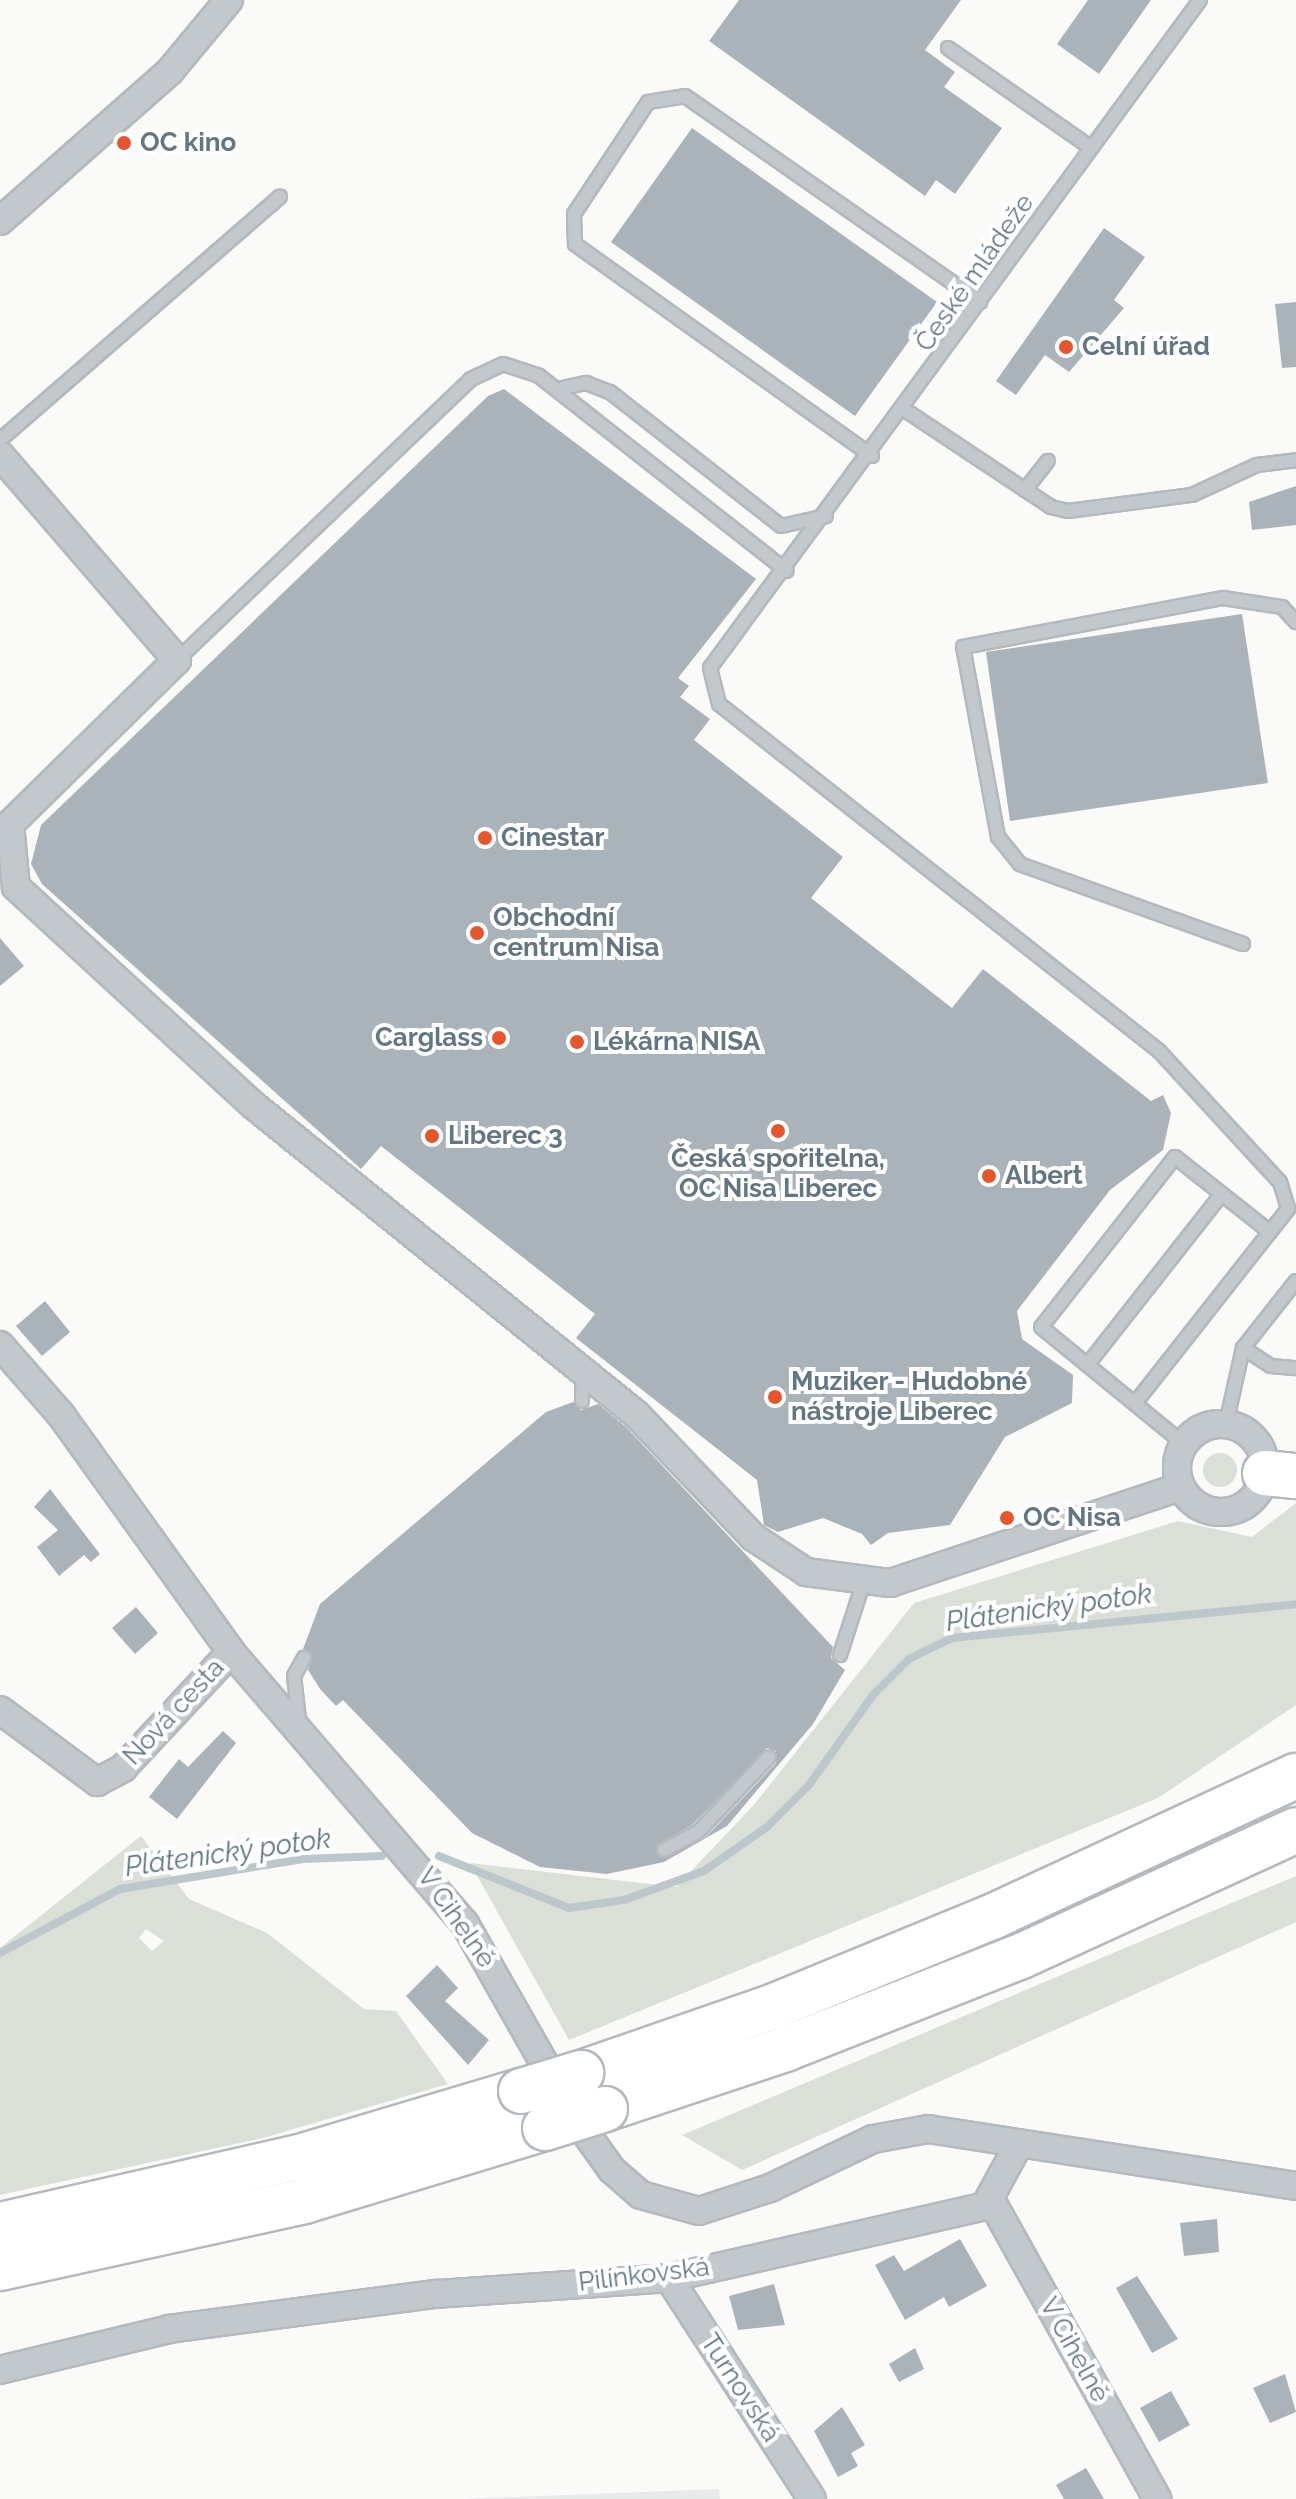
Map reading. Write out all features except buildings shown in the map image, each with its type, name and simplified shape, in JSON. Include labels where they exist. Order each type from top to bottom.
[{"type":"highway","points":[[0,2225],[296,2158],[581,2073],[772,2007],[994,1916],[1296,1776]]},
{"type":"highway","points":[[0,2268],[304,2201],[545,2128],[785,2049],[1019,1957],[1296,1830]]},
{"type":"street","points":[[0,221],[170,71],[229,0]]},
{"type":"street","points":[[0,455],[177,660],[10,824],[16,887],[253,1105],[582,1388],[636,1414],[774,1554],[806,1572],[863,1584],[890,1583],[1181,1487]]},
{"type":"street","name":"V Cihelně","points":[[0,1345],[61,1415],[231,1652],[307,1736],[465,1924],[577,2121],[612,2170],[641,2195],[699,2211],[770,2188],[873,2139],[928,2129],[1019,2144]]},
{"type":"street","points":[[1226,1424],[1259,1446],[1280,1475],[1253,1498],[1228,1511],[1201,1507],[1181,1487],[1184,1444],[1202,1428],[1226,1424]]},
{"type":"street","name":"Nová cesta","points":[[0,1710],[97,1782],[123,1768],[231,1652]]},
{"type":"street","points":[[992,2202],[1019,2144],[1296,2186]]},
{"type":"street","name":"V Cihelně","points":[[992,2202],[1157,2499]]},
{"type":"street","name":"Pilínkovská","points":[[0,2370],[169,2329],[436,2294],[669,2278],[992,2202]]},
{"type":"street","name":"Turnovská","points":[[669,2278],[812,2499]]},
{"type":"lane","name":"České mládeže","points":[[1200,0],[1090,147],[872,456],[710,668],[719,704],[1159,1051],[1280,1182],[1288,1209],[1270,1232]]},
{"type":"lane","points":[[948,48],[1090,147]]},
{"type":"lane","points":[[872,456],[575,244],[574,214],[648,102],[685,96],[980,302]]},
{"type":"lane","points":[[0,440],[280,197]]},
{"type":"lane","points":[[177,660],[471,379],[503,364],[539,376],[787,571]]},
{"type":"lane","points":[[562,388],[586,383],[610,392],[781,526],[829,514]]},
{"type":"lane","points":[[905,410],[1025,490],[1068,511],[1192,495],[1257,465],[1296,460]]},
{"type":"lane","points":[[1025,490],[1048,461]]},
{"type":"lane","points":[[1243,944],[1020,864],[998,837],[963,647],[1223,598],[1282,607],[1296,622]]},
{"type":"lane","points":[[1136,1402],[1270,1232],[1175,1157],[1041,1327],[1184,1444]]},
{"type":"lane","points":[[1088,1364],[1222,1194]]},
{"type":"lane","points":[[1226,1424],[1243,1348],[1296,1281]]},
{"type":"lane","points":[[1243,1348],[1293,1369]]},
{"type":"lane","points":[[840,1655],[863,1584]]},
{"type":"lane","points":[[304,1658],[294,1697],[307,1736]]},
{"type":"lane","points":[[664,1850],[708,1823],[769,1757]]},
{"type":"shaded area","points":[[1220,1453],[1232,1458],[1237,1470],[1232,1482],[1220,1487],[1208,1482],[1203,1470],[1208,1458]]},
{"type":"shaded area","points":[[1296,1503],[1296,1705],[1158,1798],[569,2040],[470,1863],[676,1887],[753,1806],[914,1603],[1178,1521],[1252,1537]]},
{"type":"shaded area","points":[[141,1836],[189,1899],[267,1933],[364,2009],[396,2011],[448,2084],[263,2138],[0,2195],[0,1948]],"holes":[[[146,1929],[164,1941],[152,1951],[139,1938]]]},
{"type":"shaded area","points":[[1296,1876],[1296,1922],[742,2170],[682,2135]]},
{"type":"shaded area","points":[[719,2489],[720,2499],[463,2499]]},
{"type":"waterway","name":"Plátenický potok","points":[[439,1856],[569,1908],[624,1900],[704,1871],[767,1827],[809,1785],[873,1695],[909,1659],[952,1638],[1296,1604]]},
{"type":"waterway","name":"Plátenický potok","points":[[0,1953],[120,1889],[304,1859],[382,1856]]},
{"type":"place","name":"OC kino","points":[[124,143]]},
{"type":"place","name":"Celní úřad","points":[[1066,347]]},
{"type":"place","name":"Cinestar","points":[[485,838]]},
{"type":"place","name":"Obchodní centrum Nisa","points":[[477,933]]},
{"type":"place","name":"Carglass","points":[[499,1038]]},
{"type":"place","name":"Lékárna NISA","points":[[577,1042]]},
{"type":"place","name":"Česká spořitelna, OC Nisa Liberec","points":[[778,1131]]},
{"type":"place","name":"Liberec 3","points":[[432,1136]]},
{"type":"place","name":"Albert","points":[[989,1176]]},
{"type":"place","name":"Muziker - Hudobné nástroje Liberec","points":[[775,1397]]},
{"type":"place","name":"OC Nisa","points":[[1007,1518]]}]
